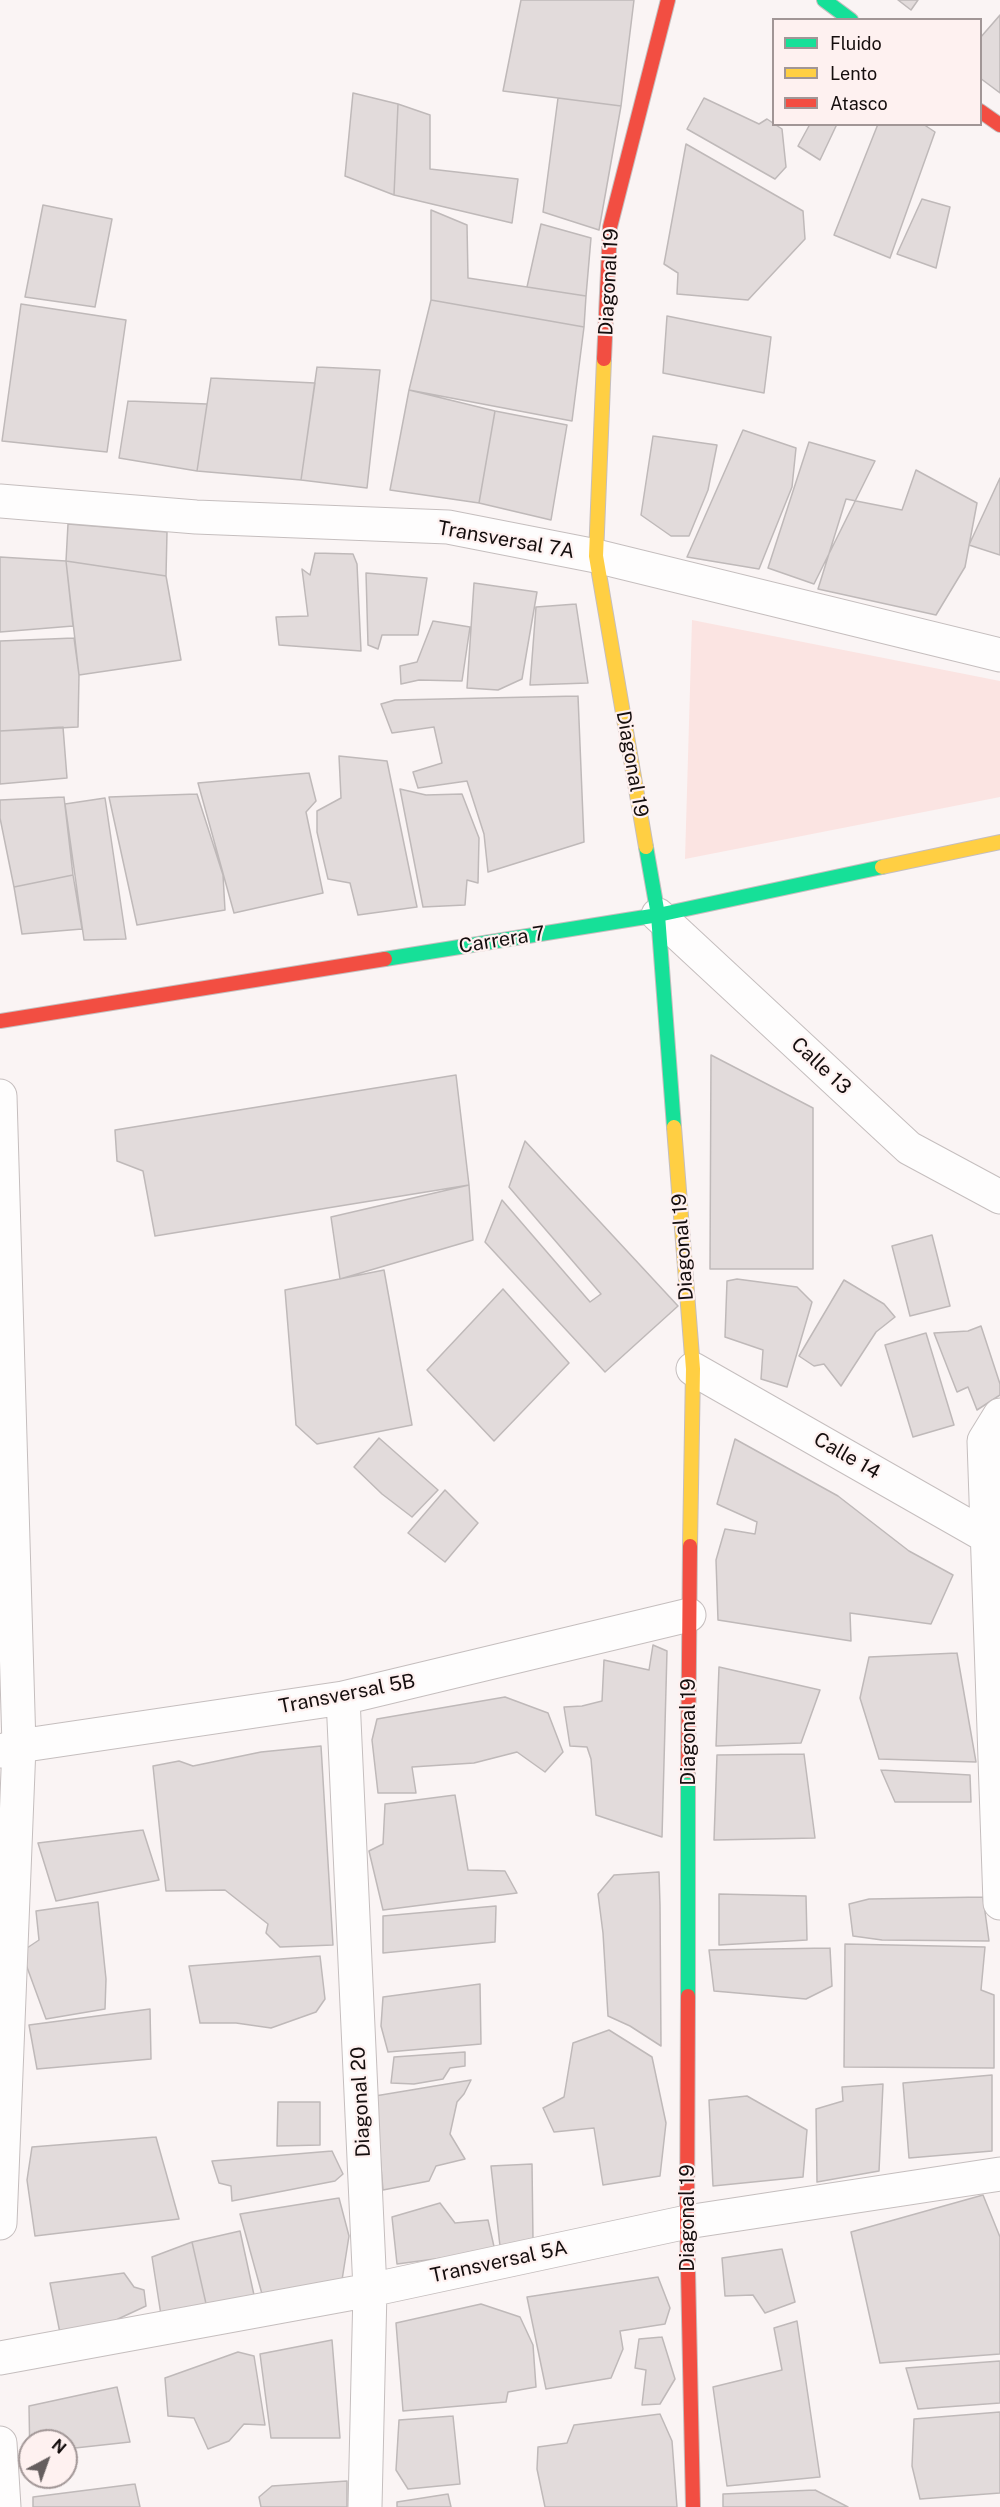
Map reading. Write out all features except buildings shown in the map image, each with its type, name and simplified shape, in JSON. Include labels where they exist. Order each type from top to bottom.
[{"type":"main road","name":"Diagonal 19","points":[[668,0],[610,227],[596,556],[657,915],[693,1369],[689,1615],[687,2222],[693,2507]]},
{"type":"main road","points":[[824,0],[848,18]]},
{"type":"main road","points":[[982,112],[1000,125]]},
{"type":"main road","name":"Carrera 7","points":[[0,1021],[657,915],[1000,842]]},
{"type":"street","name":"Transversal 7A","points":[[0,501],[196,517],[448,527],[596,556],[1000,655]]},
{"type":"street","name":"Calle 13","points":[[657,915],[909,1148],[1000,1197]]},
{"type":"street","points":[[0,1096],[9,1749],[0,2223]]},
{"type":"street","name":"Calle 14","points":[[693,1369],[994,1541]]},
{"type":"street","points":[[1000,1415],[984,1441],[994,1541],[1000,1903]]},
{"type":"street","name":"Transversal 5B","points":[[9,1749],[342,1698],[689,1615]]},
{"type":"street","name":"Diagonal 20","points":[[342,1698],[370,2290],[365,2507]]},
{"type":"street","name":"Transversal 5A","points":[[0,2358],[370,2290],[687,2222],[1000,2174]]},
{"type":"street","points":[[0,2443],[4,2507]]},
{"type":"shaded area","points":[[692,620],[1000,681],[1000,797],[685,859]]},
{"type":"traffic: fast","points":[[824,0],[848,18]]},
{"type":"traffic: fast","points":[[646,847],[658,915],[674,1127]]},
{"type":"traffic: fast","points":[[385,959],[658,915],[882,867]]},
{"type":"traffic: fast","points":[[688,1771],[688,1996]]},
{"type":"traffic: slow","points":[[604,359],[596,556],[646,847]]},
{"type":"traffic: slow","points":[[882,867],[1000,842]]},
{"type":"traffic: slow","points":[[674,1127],[693,1369],[690,1546]]},
{"type":"traffic: jam","points":[[604,359],[610,227],[668,0]]},
{"type":"traffic: jam","points":[[982,112],[1000,125]]},
{"type":"traffic: jam","points":[[0,1021],[385,959]]},
{"type":"traffic: jam","points":[[688,1771],[690,1546]]},
{"type":"traffic: jam","points":[[688,1996],[687,2222],[693,2507]]}]
